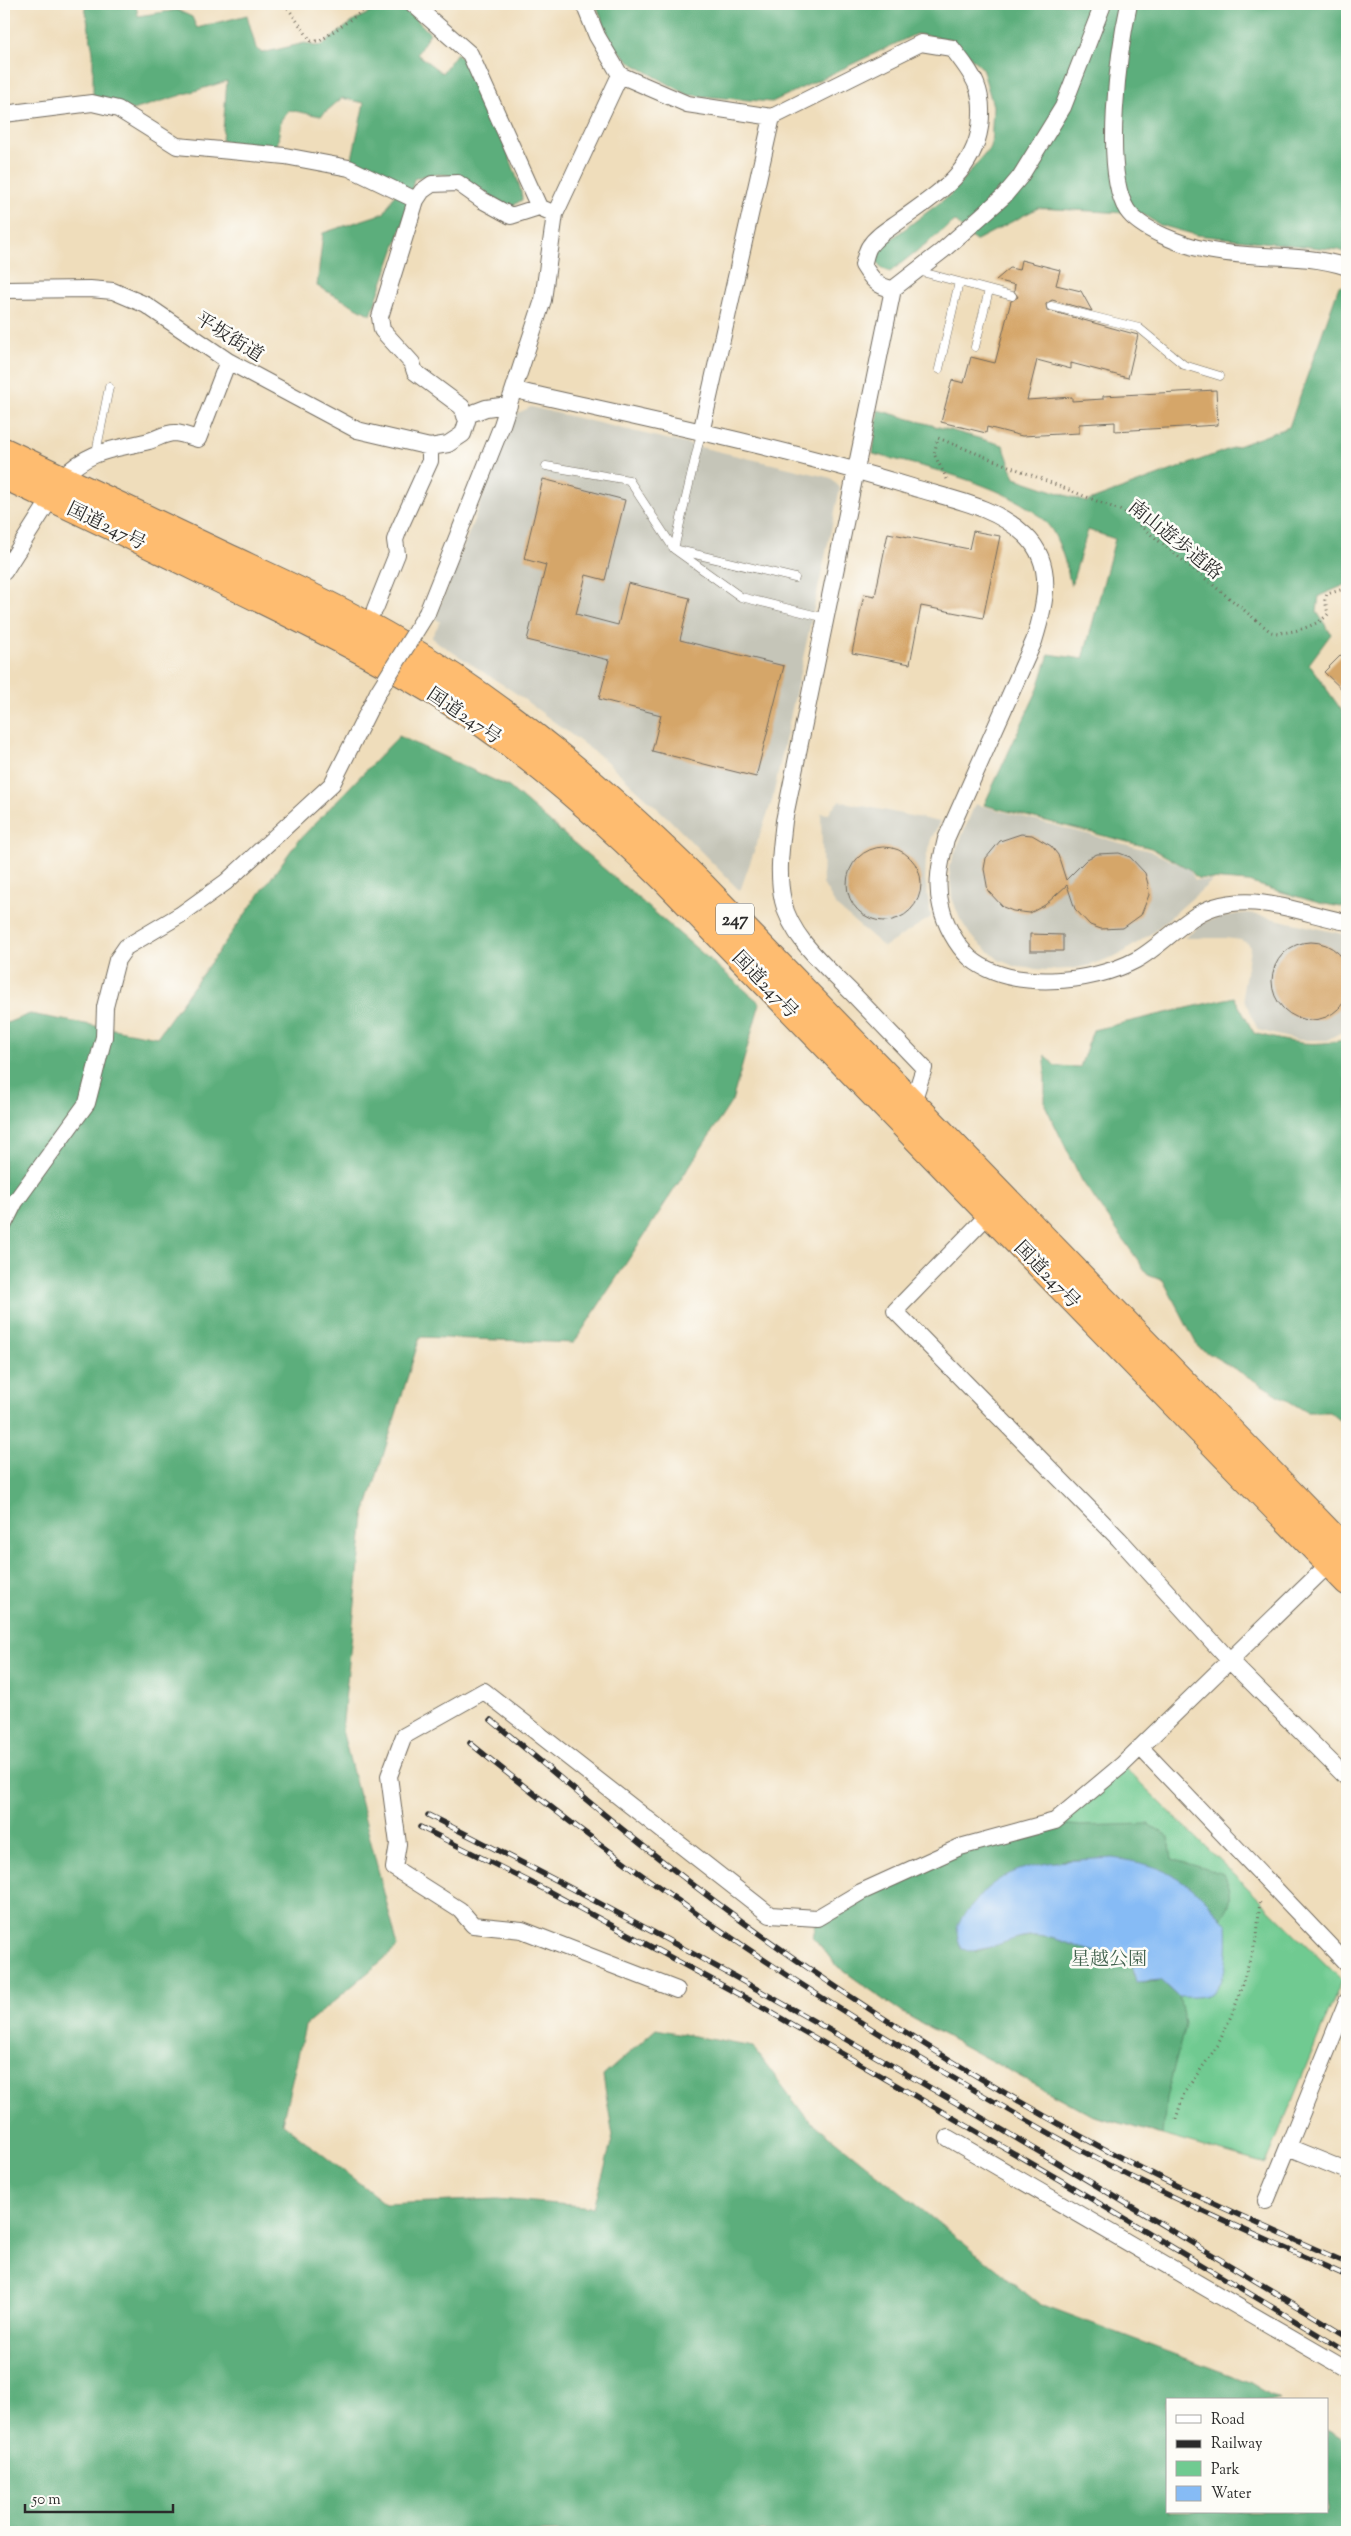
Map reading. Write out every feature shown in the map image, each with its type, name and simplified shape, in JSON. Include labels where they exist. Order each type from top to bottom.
[{"type":"highway","name":"国道247号","points":[[4,451],[56,488],[328,632],[438,695],[508,744],[575,796],[621,836],[989,1214],[1338,1557]]},
{"type":"highway","name":"国道247号","points":[[4,476],[56,488],[344,612],[403,645],[511,719],[591,781],[652,835],[913,1102],[1338,1557],[1347,1582]]},
{"type":"street","points":[[584,4],[597,36],[620,75],[687,104],[772,117],[921,43],[952,48],[974,75],[982,108],[978,143],[964,168],[946,188],[880,235],[868,248],[863,265],[873,281],[882,288],[893,289]]},
{"type":"street","points":[[913,1102],[924,1068],[807,946],[792,923],[783,903],[779,862],[784,821],[893,289],[1004,196],[1020,177],[1063,107],[1100,5],[1124,4]]},
{"type":"street","points":[[1130,4],[1123,32],[1113,145],[1117,184],[1128,211],[1142,225],[1207,250],[1312,259],[1347,267]]},
{"type":"street","points":[[413,5],[470,54],[539,207]]},
{"type":"street","points":[[4,1224],[15,1202],[87,1103],[104,1037],[105,1007],[117,960],[126,947],[180,915],[226,882],[332,784],[378,692],[427,613],[512,397],[543,300],[555,214],[620,75]]},
{"type":"street","points":[[4,114],[92,103],[118,109],[176,146],[286,156],[349,168],[416,200]]},
{"type":"street","points":[[701,433],[772,117]]},
{"type":"street","points":[[375,609],[397,554],[395,540],[399,529],[430,461],[430,447],[448,444],[464,434],[467,420],[462,407],[414,372],[412,363],[382,330],[380,317],[416,200],[422,191],[432,184],[442,182],[458,183],[482,200],[511,216],[539,207],[555,214]]},
{"type":"street","name":"平坂街道","points":[[4,290],[90,289],[113,291],[146,305],[228,361],[357,430],[430,447]]},
{"type":"street","points":[[4,572],[56,488],[74,466],[96,453],[152,440],[162,434],[177,433],[198,439],[228,361]]},
{"type":"street","points":[[465,416],[512,397],[701,433],[857,470],[959,501],[999,516],[1026,536],[1041,559],[1047,584],[1043,615],[1034,642],[946,838],[938,873],[940,905],[950,932],[970,958],[998,972],[1025,980],[1058,980],[1104,973],[1136,960],[1199,914],[1214,907],[1259,902],[1281,905],[1347,922]]},
{"type":"street","points":[[989,1214],[895,1311],[1120,1539],[1230,1661],[1347,1778]]},
{"type":"street","points":[[678,1990],[522,1930],[473,1925],[460,1910],[394,1868],[398,1844],[389,1776],[404,1736],[484,1691],[770,1915],[817,1918],[861,1892],[960,1847],[1055,1821],[1122,1765],[1338,1557]]},
{"type":"street","points":[[1140,1747],[1347,1964]]},
{"type":"street","points":[[1266,2201],[1347,2001]]},
{"type":"street","points":[[948,2138],[1347,2370]]},
{"type":"street","points":[[1288,2147],[1347,2171]]},
{"type":"lane","points":[[916,271],[1012,296]]},
{"type":"lane","points":[[939,369],[959,282]]},
{"type":"lane","points":[[975,347],[989,290]]},
{"type":"lane","points":[[1051,306],[1139,328],[1184,365],[1220,376]]},
{"type":"lane","points":[[96,453],[110,387]]},
{"type":"lane","points":[[674,549],[701,433]]},
{"type":"lane","points":[[546,466],[629,480],[674,549],[741,597],[826,618]]},
{"type":"lane","points":[[674,549],[795,578]]},
{"type":"path","points":[[285,4],[311,41],[320,41],[368,7],[413,5]]},
{"type":"path","name":"南山遊歩道路","points":[[959,501],[934,454],[938,438],[1122,511],[1271,632],[1289,633],[1320,620],[1328,614],[1325,600],[1327,594],[1347,588]]},
{"type":"path","points":[[1176,2119],[1184,2093],[1218,2045],[1235,2007],[1256,1937],[1262,1876]]},
{"type":"shaded area","points":[[531,407],[831,478],[840,488],[772,801],[740,891],[668,818],[605,760],[514,692],[431,638],[440,622],[435,618],[516,414]]},
{"type":"shaded area","points":[[839,801],[940,822],[931,839],[926,859],[925,880],[931,917],[884,947],[837,907],[823,884],[821,813],[829,814]]},
{"type":"shaded area","points":[[975,804],[1150,851],[1189,869],[1195,880],[1212,881],[1152,933],[1119,955],[1087,966],[1070,969],[1046,970],[1017,967],[999,960],[971,936],[960,919],[952,898],[949,867]]},
{"type":"shaded area","points":[[1248,913],[1347,935],[1347,1029],[1327,1040],[1296,1040],[1258,1030],[1244,999],[1243,991],[1250,949],[1249,944],[1241,940],[1225,938],[1184,938],[1207,921]]},
{"type":"green space","points":[[89,4],[136,4],[138,16],[177,10],[192,17],[197,28],[247,15],[256,48],[262,53],[305,43],[315,46],[323,45],[351,23],[382,9],[406,12],[430,33],[417,54],[442,73],[457,53],[468,67],[500,135],[516,175],[522,200],[509,208],[475,186],[453,176],[441,174],[428,175],[414,179],[406,216],[371,315],[317,286],[323,233],[384,213],[400,186],[351,163],[364,103],[342,98],[321,116],[289,110],[281,120],[277,148],[222,141],[227,81],[133,110],[93,96],[93,52],[85,7]]},
{"type":"green space","points":[[596,4],[1347,4],[1347,253],[1339,250],[1196,235],[1160,225],[1142,214],[1038,208],[975,241],[955,221],[890,272],[881,268],[876,259],[878,249],[950,195],[991,147],[993,106],[982,68],[951,39],[916,34],[772,102],[688,95],[633,64],[611,44]]},
{"type":"green space","points":[[1339,286],[1347,287],[1347,584],[1319,596],[1317,612],[1331,634],[1309,664],[1347,718],[1347,908],[1319,903],[1248,882],[1197,878],[1189,869],[1151,848],[984,805],[1037,691],[1049,654],[1083,659],[1115,539],[1088,530],[1071,586],[1062,551],[1053,532],[1040,517],[1021,503],[997,491],[944,472],[873,454],[878,410],[1003,445],[1015,478],[1086,502],[1289,427]]},
{"type":"green space","points":[[399,736],[509,787],[760,1003],[732,1101],[574,1343],[420,1337],[364,1517],[342,1730],[398,1947],[305,2026],[282,2123],[386,2204],[497,2199],[594,2207],[613,2136],[603,2076],[656,2029],[753,2047],[805,2116],[1038,2303],[1249,2382],[1276,2398],[1166,2398],[1166,2514],[1328,2514],[1328,2430],[1347,2441],[1347,2532],[4,2532],[4,1024],[30,1014],[157,1037],[297,842]]},
{"type":"green space","points":[[1234,997],[1254,1033],[1300,1043],[1334,1042],[1347,1039],[1347,1427],[1329,1412],[1307,1412],[1198,1347],[1163,1280],[1149,1276],[1082,1181],[1045,1105],[1045,1055],[1055,1066],[1080,1067],[1093,1030]]},
{"type":"green space","name":"星越公園","points":[[1122,1765],[1342,1980],[1266,2164],[1091,2115],[903,2013],[837,1966],[813,1937],[1055,1821]]},
{"type":"green space","points":[[1061,1824],[1080,1826],[1148,1824],[1169,1837],[1172,1859],[1224,1874],[1229,1886],[1230,1902],[1221,1918],[1209,1904],[1081,1860],[1065,1860],[1048,1864],[976,1952],[1006,1941],[1024,1937],[1034,1936],[1054,1939],[1102,1953],[1125,1956],[1131,1962],[1134,1976],[1145,1983],[1161,1980],[1179,1997],[1185,2025],[1166,2098],[1163,2135],[1091,2115],[903,2013],[837,1966],[813,1937],[817,1918],[960,1847]]},
{"type":"water","points":[[1112,1858],[1148,1865],[1177,1878],[1202,1897],[1227,1925],[1226,1965],[1220,1984],[1214,1991],[1200,1997],[1179,1997],[1161,1980],[1136,1982],[1131,1963],[1124,1956],[1094,1952],[1044,1937],[1022,1937],[978,1950],[962,1949],[957,1931],[960,1921],[985,1890],[1003,1877],[1033,1866],[1048,1863]]},
{"type":"building","points":[[1021,260],[1060,270],[1056,285],[1081,291],[1092,311],[1052,300],[1046,304],[1047,310],[1138,335],[1128,378],[1071,363],[1071,369],[1037,360],[1027,400],[1072,397],[1072,401],[1103,399],[1103,396],[1216,390],[1218,425],[1115,431],[1115,422],[1079,424],[1079,433],[1022,436],[987,427],[986,433],[941,422],[952,380],[964,383],[971,357],[995,363],[1011,301],[1018,297],[1014,291],[1015,285],[996,280],[1010,268],[1019,270]]},
{"type":"building","points":[[543,479],[625,500],[605,580],[586,575],[576,614],[618,625],[628,583],[690,598],[680,640],[784,666],[756,777],[652,751],[661,715],[599,699],[609,660],[527,640],[546,565],[524,559]]},
{"type":"building","points":[[973,531],[1000,536],[983,618],[921,606],[910,664],[852,653],[864,594],[875,596],[888,533],[969,549]]},
{"type":"building","points":[[1347,649],[1347,694],[1324,672]]},
{"type":"building","points":[[1021,834],[1032,835],[1051,846],[1058,855],[1066,880],[1087,859],[1097,854],[1119,853],[1130,857],[1145,873],[1148,884],[1149,895],[1141,915],[1123,928],[1101,929],[1090,925],[1075,909],[1067,885],[1045,905],[1030,913],[1013,911],[1003,907],[988,891],[984,869],[986,858],[1000,841]]},
{"type":"building","points":[[884,847],[898,850],[910,858],[918,870],[921,884],[918,898],[910,910],[898,918],[884,921],[870,918],[858,910],[850,898],[847,884],[850,870],[858,858],[870,850]]},
{"type":"building","points":[[1030,934],[1063,935],[1063,951],[1030,951]]},
{"type":"building","points":[[1311,942],[1326,945],[1338,954],[1347,966],[1350,981],[1347,996],[1338,1008],[1326,1017],[1311,1020],[1296,1017],[1284,1008],[1275,996],[1272,981],[1275,966],[1284,954],[1296,945]]},
{"type":"railway","points":[[491,1720],[621,1828],[715,1901],[817,1974],[922,2043],[1029,2107],[1148,2172],[1214,2204],[1347,2263]]},
{"type":"railway","points":[[470,1743],[585,1833],[703,1918],[825,2000],[887,2038],[1026,2120],[1128,2175],[1202,2211],[1347,2276]]},
{"type":"railway","points":[[428,1815],[662,1937],[893,2066],[1347,2336]]},
{"type":"railway","points":[[420,1827],[548,1891],[753,2002],[1060,2180],[1347,2352]]}]
